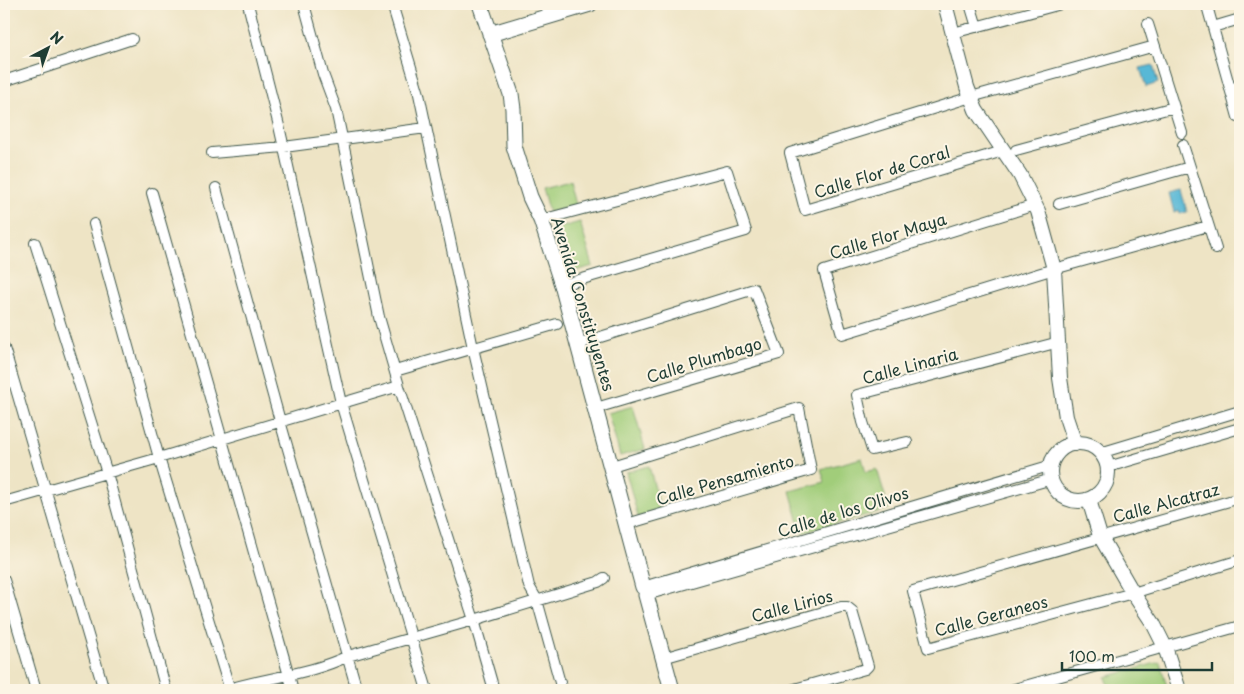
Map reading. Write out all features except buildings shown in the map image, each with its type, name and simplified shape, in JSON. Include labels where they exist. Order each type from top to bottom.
[{"type":"main road","name":"Avenida Constituyentes","points":[[480,4],[511,94],[514,146],[562,285],[672,690]]},
{"type":"main road","points":[[490,34],[590,4]]},
{"type":"street","points":[[248,4],[284,147],[340,403],[427,690]]},
{"type":"street","points":[[304,4],[343,139],[379,317],[399,386],[474,620],[494,690]]},
{"type":"street","points":[[392,4],[419,94],[473,348],[529,586],[537,600],[562,690]]},
{"type":"street","points":[[945,4],[969,92],[976,110],[1010,150],[1035,206],[1054,269],[1060,378],[1066,417],[1075,444]]},
{"type":"street","points":[[970,4],[977,27]]},
{"type":"street","points":[[953,34],[1036,7],[1061,4]]},
{"type":"street","points":[[1207,6],[1235,87],[1238,117]]},
{"type":"street","points":[[1213,27],[1240,19]]},
{"type":"street","points":[[1148,24],[1182,133]]},
{"type":"street","points":[[4,81],[132,39]]},
{"type":"street","points":[[969,92],[1155,46]]},
{"type":"street","name":"Calle Flor de Coral","points":[[969,92],[790,153],[805,210],[1010,150]]},
{"type":"street","points":[[1010,150],[1174,107]]},
{"type":"street","points":[[212,153],[284,147],[426,128]]},
{"type":"street","points":[[1183,145],[1216,249]]},
{"type":"street","points":[[1059,204],[1190,166]]},
{"type":"street","points":[[541,220],[727,171],[746,231],[562,285]]},
{"type":"street","points":[[216,188],[280,421],[358,690]]},
{"type":"street","points":[[152,193],[293,690]]},
{"type":"street","name":"Calle Flor Maya","points":[[1035,206],[824,271],[842,334],[1054,269]]},
{"type":"street","points":[[94,224],[159,458],[228,690],[334,663],[348,656],[474,620],[598,582],[604,578]]},
{"type":"street","points":[[1054,269],[1208,226]]},
{"type":"street","points":[[35,243],[107,473],[166,690]]},
{"type":"street","name":"Calle Plumbago","points":[[578,344],[754,289],[779,354],[596,408]]},
{"type":"street","points":[[395,371],[557,324]]},
{"type":"street","name":"Calle Linaria","points":[[907,442],[872,450],[862,422],[857,395],[1059,342]]},
{"type":"street","points":[[4,348],[104,690]]},
{"type":"street","points":[[4,502],[399,386]]},
{"type":"street","name":"Calle Pensamiento","points":[[612,466],[799,408],[812,470],[627,524]]},
{"type":"street","points":[[1100,453],[1240,411]]},
{"type":"street","points":[[1108,468],[1240,428]]},
{"type":"street","points":[[1075,444],[1086,444],[1097,449],[1100,453],[1104,456],[1109,474],[1104,488],[1098,495],[1089,500],[1073,501],[1065,498],[1057,491],[1052,472],[1057,454],[1065,447],[1075,444]]},
{"type":"street","name":"Calle de los Olivos","points":[[644,591],[1052,472]]},
{"type":"street","name":"Calle Alcatraz","points":[[1100,536],[1240,498]]},
{"type":"street","points":[[1089,500],[1100,536],[1133,594],[1153,623],[1165,647],[1179,690]]},
{"type":"street","name":"Calle Geraneos","points":[[1100,536],[913,591],[928,648],[1133,594]]},
{"type":"street","points":[[1133,594],[1240,560]]},
{"type":"street","points":[[4,580],[36,690]]},
{"type":"street","name":"Calle Lirios","points":[[664,658],[847,607],[852,611],[868,666],[865,669],[791,690]]},
{"type":"street","points":[[1011,690],[1240,626]]},
{"type":"green space","points":[[570,181],[576,205],[549,213],[542,188]]},
{"type":"green space","points":[[580,222],[593,266],[568,273],[555,229]]},
{"type":"green space","points":[[633,406],[645,449],[620,456],[608,413]]},
{"type":"green space","points":[[862,458],[866,472],[877,469],[889,509],[802,533],[790,491],[825,482],[821,469]]},
{"type":"green space","points":[[649,466],[661,511],[638,517],[626,472]]},
{"type":"green space","points":[[1160,662],[1168,690],[1110,690],[1106,677]]},
{"type":"water","points":[[1153,65],[1158,83],[1146,87],[1140,68]]},
{"type":"water","points":[[1181,190],[1187,212],[1180,214],[1179,210],[1174,212],[1169,193]]}]
